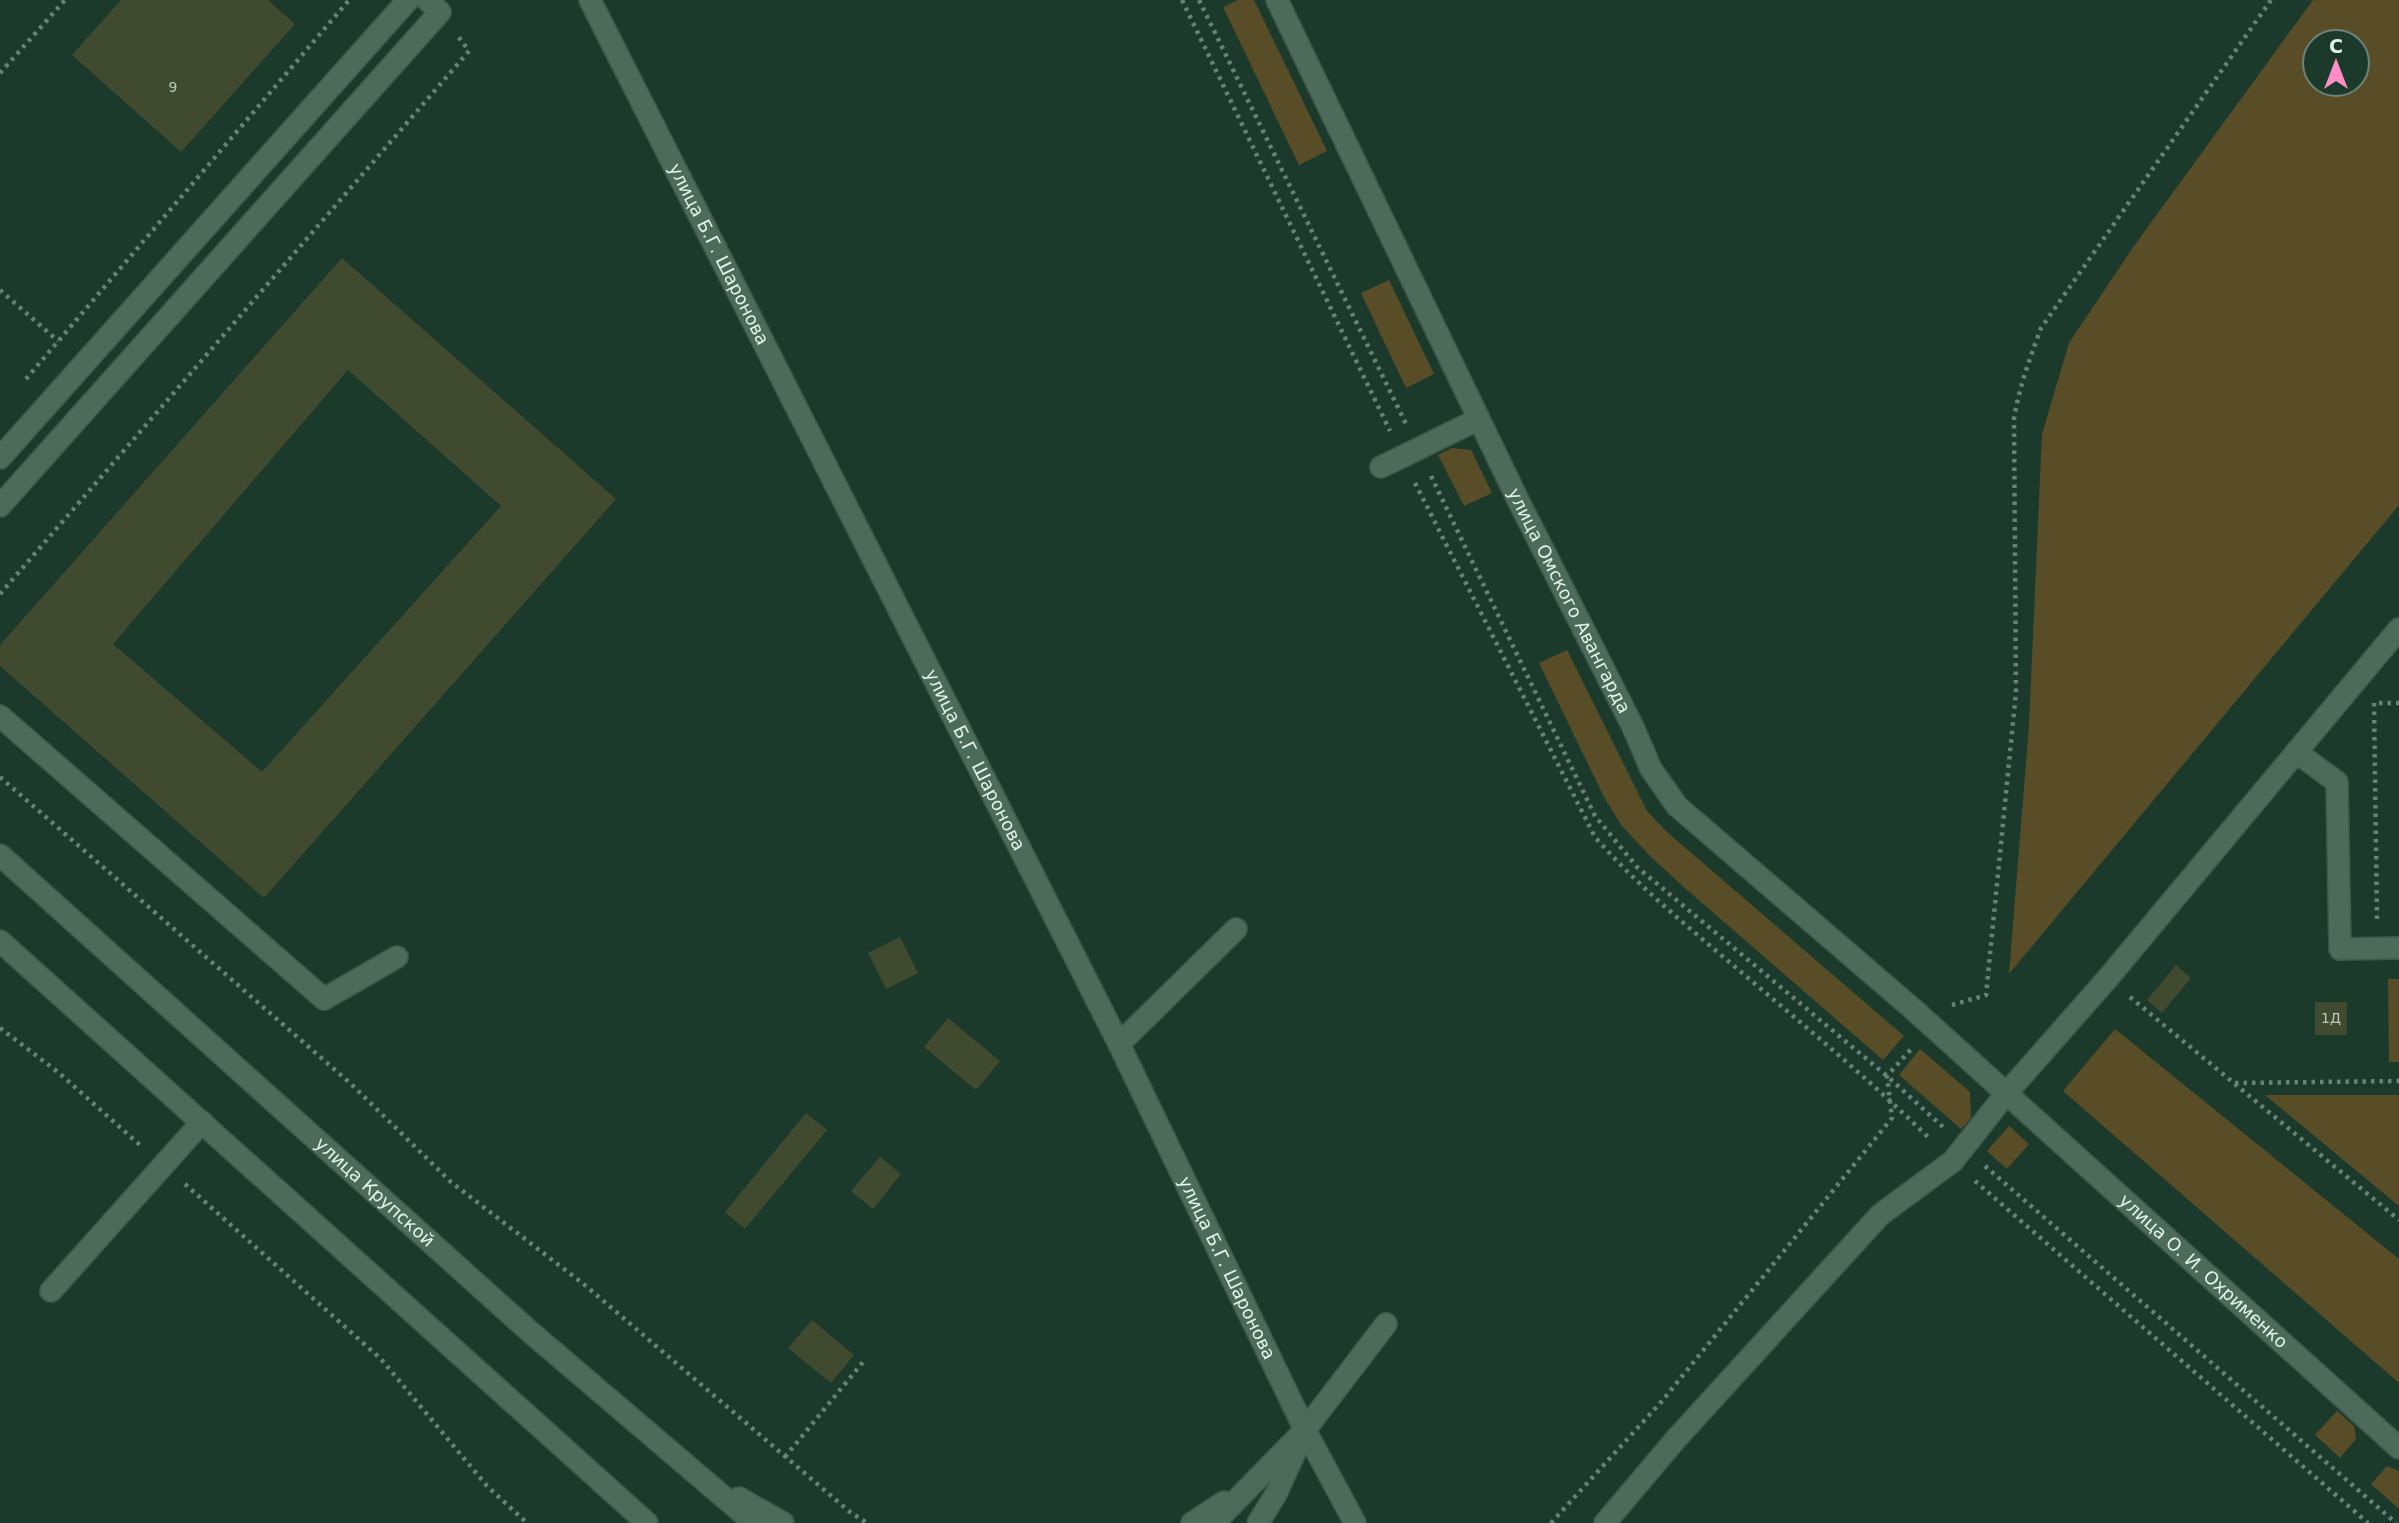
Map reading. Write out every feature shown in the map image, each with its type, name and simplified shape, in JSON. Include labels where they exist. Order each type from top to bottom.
[{"type":"main road","points":[[0,458],[408,0]]},
{"type":"main road","name":"улица Б.Г. Шаронова","points":[[590,0],[1119,1044],[1305,1430],[1354,1523]]},
{"type":"main road","name":"улица Омского Авангарда","points":[[1277,0],[1479,419],[1633,727],[1651,769],[1677,806],[1913,1009],[2005,1095]]},
{"type":"main road","points":[[0,506],[434,6]]},
{"type":"main road","points":[[1381,467],[1479,419]]},
{"type":"main road","points":[[1605,1523],[1676,1439],[1880,1215],[1953,1161],[2005,1095],[2108,978],[2398,632]]},
{"type":"main road","points":[[0,716],[324,999],[397,957]]},
{"type":"main road","points":[[2296,752],[2337,782],[2340,949],[2399,948]]},
{"type":"main road","name":"улица Крупской","points":[[0,855],[528,1329],[754,1523]]},
{"type":"main road","points":[[1119,1044],[1236,929]]},
{"type":"main road","points":[[0,941],[647,1523]]},
{"type":"main road","name":"улица О. И. Охрименко","points":[[2005,1095],[2399,1448]]},
{"type":"main road","points":[[51,1291],[202,1122]]},
{"type":"main road","points":[[1214,1523],[1305,1430],[1386,1324]]},
{"type":"main road","points":[[1258,1523],[1276,1494],[1305,1430]]},
{"type":"main road","points":[[701,1477],[783,1523]]},
{"type":"main road","points":[[1192,1523],[1247,1487]]},
{"type":"path","points":[[0,73],[65,0]]},
{"type":"path","points":[[25,380],[349,0]]},
{"type":"path","points":[[1948,1006],[1986,995],[2016,692],[2014,419],[2029,360],[2041,328],[2271,0]]},
{"type":"path","points":[[0,594],[469,51],[434,6]]},
{"type":"path","points":[[0,290],[58,341]]},
{"type":"path","points":[[2377,923],[2374,703],[2399,703]]},
{"type":"path","points":[[0,777],[350,1083],[451,1182],[586,1286],[850,1512],[867,1523]]},
{"type":"path","points":[[2108,978],[2399,1220]]},
{"type":"path","points":[[0,1028],[58,1072],[381,1359],[487,1486],[527,1523]]},
{"type":"path","points":[[1550,1523],[1662,1401],[1892,1118],[1887,1076]]},
{"type":"path","points":[[2235,1083],[2399,1081]]},
{"type":"path","points":[[785,1457],[863,1363]]},
{"type":"shaded area","points":[[1238,0],[1254,0],[1327,151],[1299,165],[1223,7]]},
{"type":"shaded area","points":[[2313,0],[2399,0],[2399,505],[2009,974],[2029,725],[2042,434],[2069,343],[2134,246]]},
{"type":"shaded area","points":[[1389,280],[1434,374],[1406,388],[1361,293]]},
{"type":"shaded area","points":[[1452,448],[1471,450],[1492,493],[1464,506],[1438,455]]},
{"type":"shaded area","points":[[1567,650],[1647,811],[1667,832],[1904,1036],[1883,1060],[1686,889],[1621,825],[1604,797],[1539,663]]},
{"type":"shaded area","points":[[2388,979],[2399,979],[2399,1062],[2389,1062]]},
{"type":"shaded area","points":[[2115,1029],[2399,1259],[2399,1383],[2063,1091]]},
{"type":"shaded area","points":[[1920,1049],[1970,1092],[1971,1118],[1961,1129],[1899,1075]]},
{"type":"shaded area","points":[[2265,1095],[2399,1095],[2399,1206]]},
{"type":"shaded area","points":[[2009,1126],[2029,1144],[2007,1169],[1987,1151]]},
{"type":"shaded area","points":[[2337,1411],[2354,1426],[2356,1439],[2340,1458],[2315,1435]]},
{"type":"shaded area","points":[[2387,1466],[2399,1471],[2399,1509],[2371,1484]]},
{"type":"building","points":[[121,0],[268,0],[295,24],[181,152],[72,55]]},
{"type":"building","points":[[342,258],[616,499],[264,898],[0,666],[0,645]],"holes":[[[348,370],[501,506],[262,772],[113,644]]]},
{"type":"building","points":[[900,937],[918,973],[886,989],[868,953]]},
{"type":"building","points":[[2176,965],[2191,978],[2162,1013],[2147,1000]]},
{"type":"building","points":[[2315,1002],[2347,1002],[2347,1035],[2315,1035]]},
{"type":"building","points":[[948,1018],[1000,1061],[976,1090],[924,1047]]},
{"type":"building","points":[[806,1113],[827,1130],[745,1229],[725,1212]]},
{"type":"building","points":[[880,1157],[901,1174],[873,1209],[851,1191]]},
{"type":"building","points":[[812,1320],[854,1355],[831,1383],[788,1348]]}]
